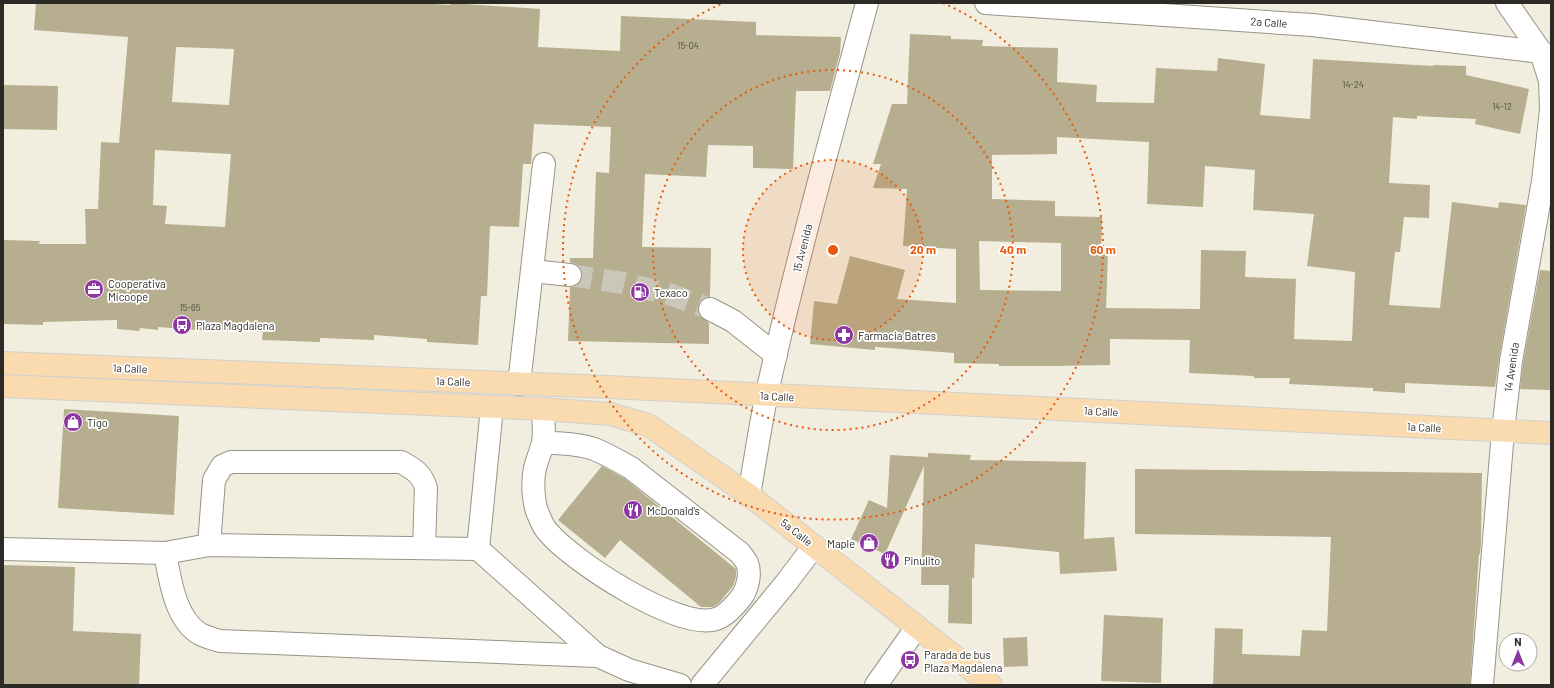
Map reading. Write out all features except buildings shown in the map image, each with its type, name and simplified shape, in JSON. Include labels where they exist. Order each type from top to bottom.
[{"type":"main road","name":"1a Calle","points":[[3,363],[767,395],[1551,433]]},
{"type":"main road","name":"1a Calle","points":[[3,386],[543,409],[610,414]]},
{"type":"main road","name":"5a Calle","points":[[610,414],[648,425],[749,495],[990,685]]},
{"type":"street","name":"15 Avenida","points":[[749,495],[767,395],[776,355],[803,244],[867,3]]},
{"type":"street","name":"2a Calle","points":[[986,3],[1312,25],[1546,54]]},
{"type":"street","name":"14 Avenida","points":[[1482,685],[1503,431],[1511,361],[1543,181],[1551,110],[1550,81],[1546,54],[1507,3]]},
{"type":"street","points":[[519,384],[544,164]]},
{"type":"street","points":[[532,271],[570,275]]},
{"type":"street","points":[[710,309],[733,321],[776,355]]},
{"type":"street","points":[[478,549],[492,407]]},
{"type":"street","points":[[543,409],[543,442],[534,470],[533,485],[538,515],[547,531],[558,542],[582,562],[643,600],[675,615],[708,620],[716,619],[723,615],[739,600],[746,589],[749,576],[747,563],[740,553],[631,468],[593,449],[576,445],[543,442]]},
{"type":"street","points":[[209,544],[214,480],[222,466],[231,462],[401,462],[414,469],[424,481],[426,488],[424,548]]},
{"type":"street","points":[[3,549],[165,554],[209,544],[478,549],[598,656],[629,670],[680,685]]},
{"type":"street","points":[[702,685],[786,583],[814,546]]},
{"type":"street","points":[[165,554],[176,601],[190,625],[199,633],[220,642],[598,656]]},
{"type":"street","points":[[876,685],[917,626]]},
{"type":"tunnel","points":[[570,275],[623,283],[672,295],[710,309]]},
{"type":"place","name":"Cooperativa Micoope","points":[[94,289]]},
{"type":"place","name":"Texaco","points":[[640,292]]},
{"type":"place","name":"Plaza Magdalena","points":[[182,325]]},
{"type":"place","name":"Farmacia Batres","points":[[844,335]]},
{"type":"place","name":"Tigo","points":[[73,422]]},
{"type":"place","name":"McDonald's","points":[[633,510]]},
{"type":"place","name":"Maple","points":[[869,543]]},
{"type":"place","name":"Pinulito","points":[[890,560]]},
{"type":"place","name":"Parada de bus Plaza Magdalena","points":[[910,660]]}]
